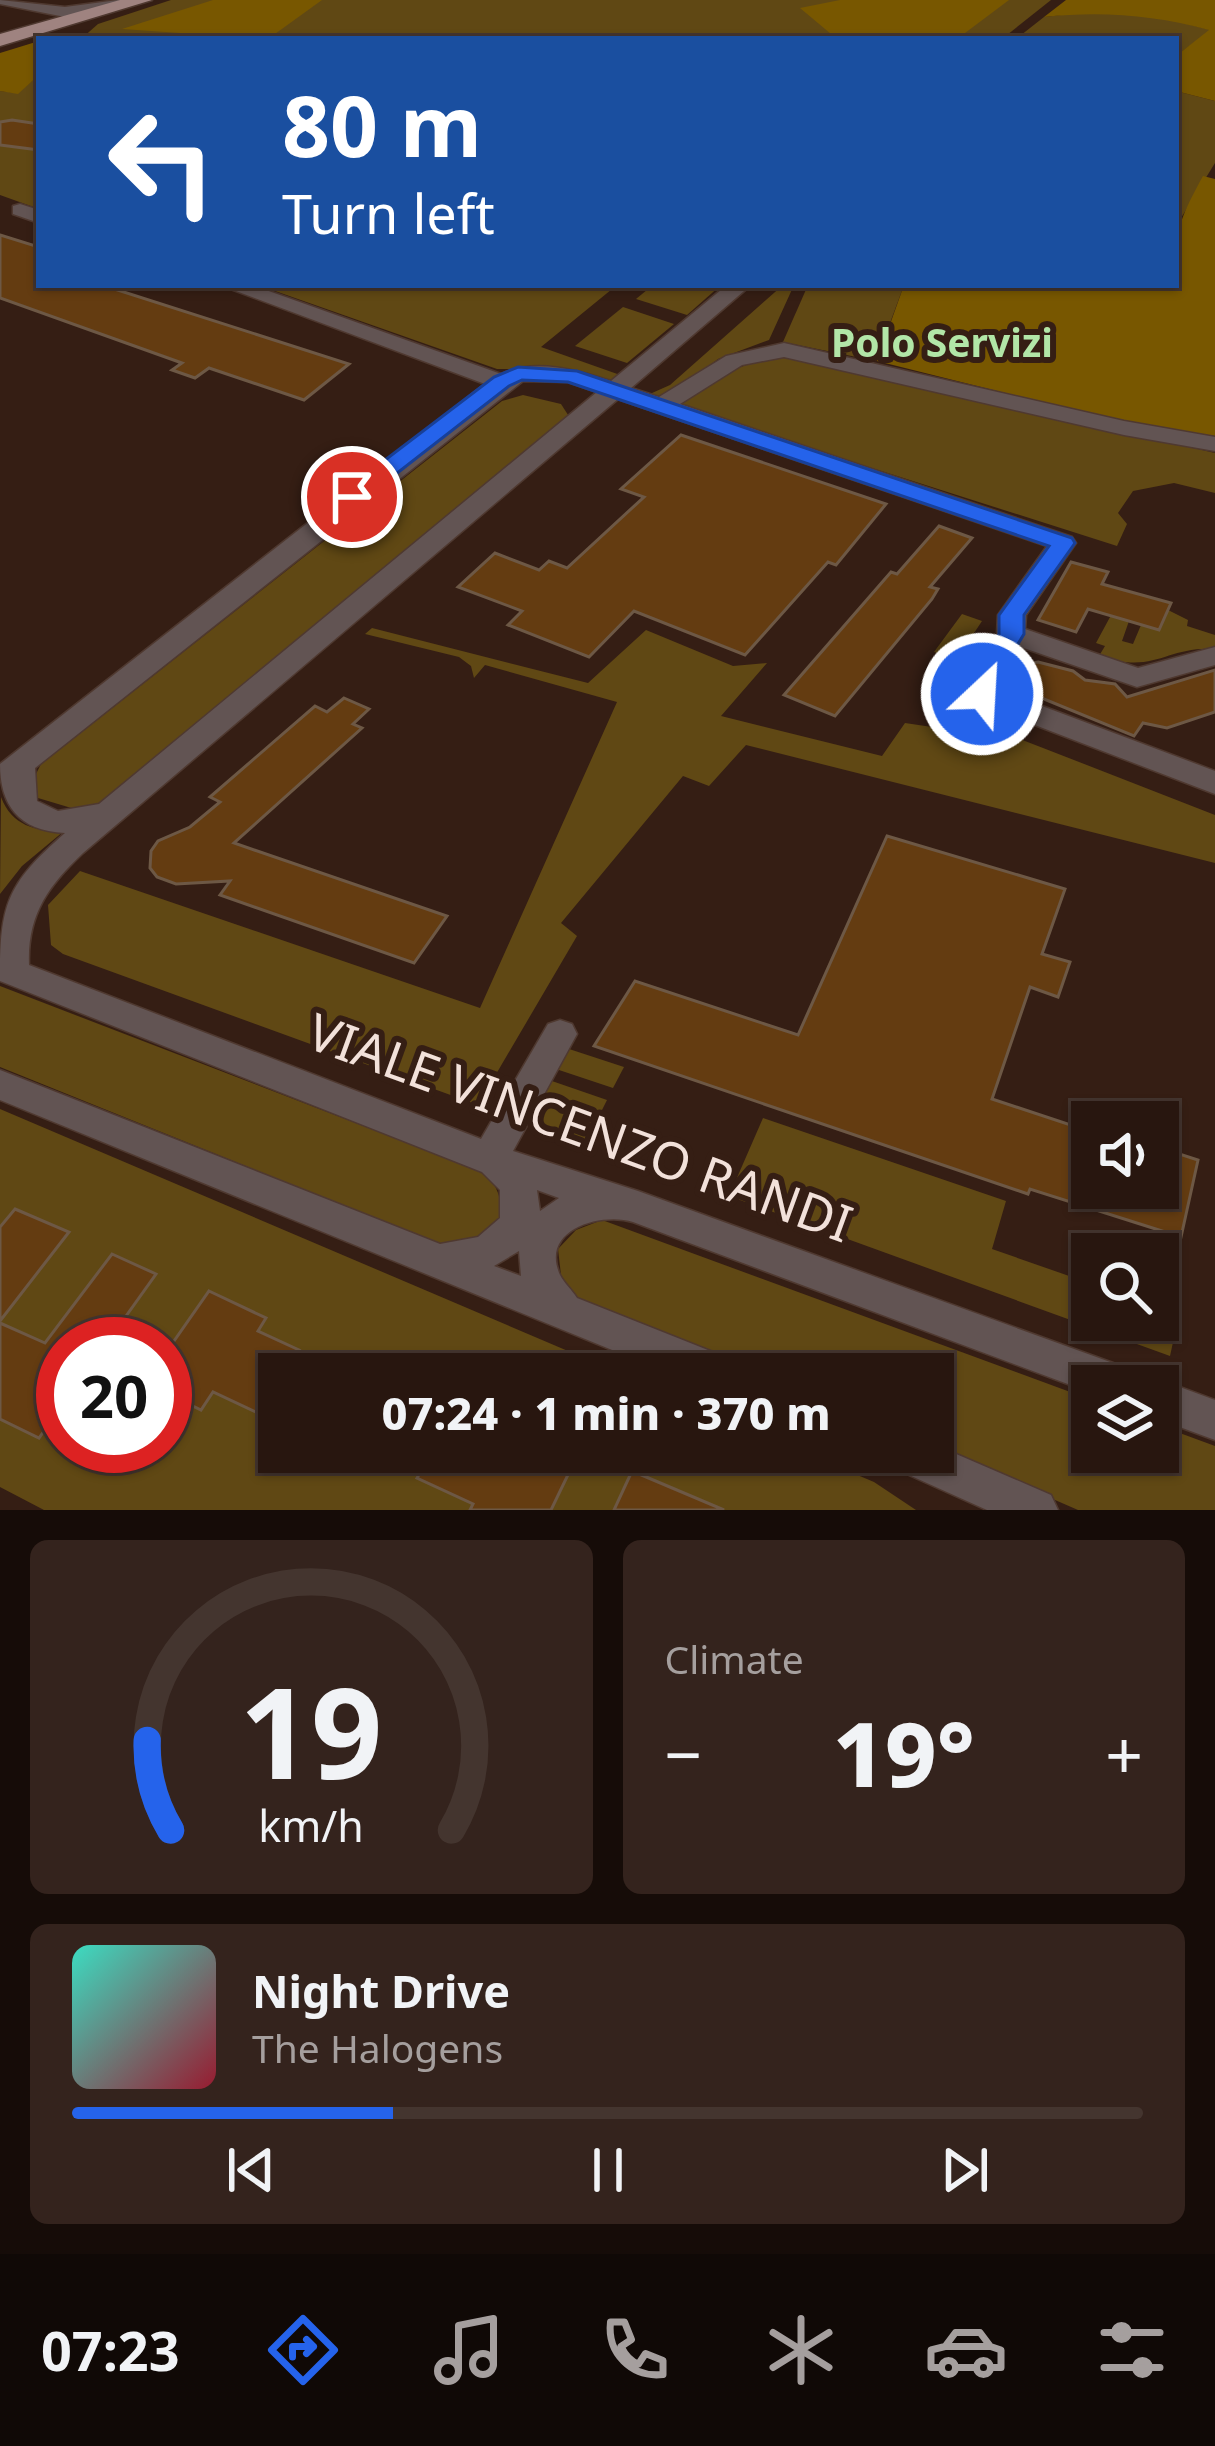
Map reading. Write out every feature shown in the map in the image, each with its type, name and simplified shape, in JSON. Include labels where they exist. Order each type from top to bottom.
[{"type":"main road","points":[[0,40],[140,3]]},
{"type":"street","points":[[3,0],[65,12],[140,3]]},
{"type":"street","points":[[239,288],[494,388],[559,395],[584,418]]},
{"type":"street","points":[[7,970],[14,917],[30,885],[737,288]]},
{"type":"street","points":[[662,407],[720,366],[784,350],[1124,428],[1215,444]]},
{"type":"street","points":[[112,811],[76,822],[38,818],[18,798],[10,772],[494,388],[518,374],[554,373],[1064,543],[1012,615],[1011,634],[986,675],[982,694],[1215,783]]},
{"type":"street","points":[[1011,634],[1137,678],[1215,656]]},
{"type":"street","points":[[1159,762],[1215,765]]},
{"type":"street","name":"VIALE VINCENZO RANDI","points":[[7,970],[491,1159],[1071,1367]]},
{"type":"street","points":[[443,1260],[488,1251],[515,1228],[523,1196],[518,1181],[491,1159],[560,1034]]},
{"type":"street","points":[[0,1085],[668,1353]]},
{"type":"street","points":[[575,1314],[544,1288],[536,1252],[542,1234],[570,1208],[590,1201],[630,1205]]},
{"type":"street","points":[[1179,1407],[1215,1420]]},
{"type":"street","points":[[936,1473],[974,1510]]},
{"type":"street","points":[[951,1473],[1036,1510]]},
{"type":"shaded area","points":[[171,0],[1051,0],[1006,36],[84,36],[98,24]]},
{"type":"shaded area","points":[[213,0],[322,0],[272,36],[122,29]]},
{"type":"shaded area","points":[[840,0],[1009,0],[961,36],[833,36],[800,8]]},
{"type":"shaded area","points":[[1066,0],[1215,0],[1215,101],[1179,92],[1179,54],[1209,30],[1127,16],[1044,17]]},
{"type":"shaded area","points":[[1087,12],[1160,17],[1211,30],[1179,54],[1179,36],[1020,36],[1044,17]]},
{"type":"shaded area","points":[[36,42],[36,78],[18,94],[0,91],[0,53]]},
{"type":"shaded area","points":[[36,78],[36,208],[0,195],[0,91],[18,93]]},
{"type":"shaded area","points":[[1179,92],[1215,101],[1215,163],[1179,221]]},
{"type":"shaded area","points":[[1203,176],[1215,179],[1215,436],[1121,422],[877,361],[903,288],[1179,288],[1179,230]]},
{"type":"shaded area","points":[[267,288],[613,288],[541,347],[623,376],[612,385],[552,369],[497,369]]},
{"type":"shaded area","points":[[649,288],[718,288],[687,315],[636,299]]},
{"type":"shaded area","points":[[780,288],[793,288],[769,340],[718,359],[662,402],[643,397],[670,385]]},
{"type":"shaded area","points":[[807,288],[903,288],[876,361],[783,342]]},
{"type":"shaded area","points":[[623,307],[674,324],[627,363],[575,346]]},
{"type":"shaded area","points":[[790,355],[1215,453],[1215,493],[1174,483],[1133,491],[1118,513],[1127,524],[1117,546],[674,405],[729,372]]},
{"type":"shaded area","points":[[523,395],[561,404],[570,418],[100,804],[78,810],[38,798],[35,776],[41,764],[502,401]]},
{"type":"shaded area","points":[[1116,606],[1121,607],[1117,618],[1129,621],[1122,641],[1133,644],[1141,625],[1159,630],[1168,610],[1188,620],[1187,626],[1215,635],[1215,649],[1134,662],[1099,656],[1105,646],[1096,643]]},
{"type":"shaded area","points":[[962,614],[982,621],[947,674],[960,698],[948,701],[953,693],[938,687],[944,677],[937,673],[948,657],[934,652]]},
{"type":"shaded area","points":[[372,628],[588,683],[646,630],[733,666],[767,663],[721,716],[882,756],[905,723],[932,727],[974,721],[1215,815],[1215,863],[746,745],[709,786],[683,776],[561,923],[577,936],[478,1105],[63,954],[51,945],[48,905],[80,871],[480,1008],[617,702],[485,665],[474,678],[471,666],[459,657],[365,634]]},
{"type":"shaded area","points":[[1,797],[18,821],[64,831],[22,866],[0,894]]},
{"type":"shaded area","points":[[0,986],[488,1174],[501,1204],[500,1216],[475,1239],[444,1246],[0,1067]]},
{"type":"shaded area","points":[[566,1048],[624,1067],[613,1088],[556,1069]]},
{"type":"shaded area","points":[[549,1080],[607,1100],[584,1146],[525,1125]]},
{"type":"shaded area","points":[[0,1109],[573,1353],[258,1353],[258,1473],[853,1473],[916,1510],[44,1510],[0,1487]]},
{"type":"shaded area","points":[[763,1118],[1006,1201],[992,1249],[1071,1277],[1071,1320],[729,1196]]},
{"type":"shaded area","points":[[602,1220],[1071,1392],[1071,1473],[1179,1473],[1179,1433],[1215,1446],[1215,1510],[1078,1510],[954,1456],[954,1353],[709,1353],[575,1297],[561,1275],[558,1249],[576,1230]]},
{"type":"shaded area","points":[[1129,1341],[1173,1341],[1170,1356]]},
{"type":"building","points":[[0,122],[36,124],[36,150],[0,145]]},
{"type":"building","points":[[0,235],[36,246],[36,288],[111,288],[349,364],[304,400],[209,368],[195,378],[172,370],[182,363],[0,298]]},
{"type":"building","points":[[681,435],[886,504],[836,565],[828,562],[745,655],[634,611],[589,657],[508,625],[522,611],[458,587],[495,553],[539,570],[549,561],[567,568],[644,497],[621,489]]},
{"type":"building","points":[[939,526],[972,538],[930,587],[938,589],[932,599],[835,716],[784,695],[891,572],[897,574]]},
{"type":"building","points":[[1071,562],[1108,572],[1102,584],[1171,603],[1159,630],[1088,609],[1076,632],[1038,620]]},
{"type":"building","points":[[1038,662],[1073,671],[1085,680],[1115,684],[1127,697],[1215,670],[1215,712],[1167,728],[1143,723],[1134,736],[1017,688],[1024,679],[1010,673],[1013,666]]},
{"type":"building","points":[[344,698],[369,709],[353,724],[362,728],[234,843],[447,916],[414,963],[220,895],[230,881],[176,884],[157,877],[150,868],[151,851],[158,841],[190,827],[220,802],[210,797],[315,706],[327,712]]},
{"type":"building","points":[[887,836],[1065,889],[1042,954],[1070,962],[1058,997],[1030,987],[992,1099],[1071,1125],[1071,1202],[1030,1189],[1028,1194],[594,1046],[635,981],[798,1035]]},
{"type":"building","points":[[1179,1154],[1198,1160],[1181,1237],[1093,1209],[1179,1209]]},
{"type":"building","points":[[15,1209],[69,1232],[0,1321],[0,1227]]},
{"type":"building","points":[[112,1254],[156,1274],[125,1317],[65,1317]]},
{"type":"building","points":[[209,1291],[266,1318],[258,1331],[299,1350],[258,1353],[258,1413],[213,1392],[201,1410],[192,1406],[191,1317]]},
{"type":"building","points":[[0,1323],[36,1339],[36,1437],[0,1419]]},
{"type":"building","points":[[420,1473],[569,1473],[551,1510],[470,1510],[473,1504],[417,1478]]},
{"type":"building","points":[[631,1473],[637,1473],[724,1510],[614,1510]]},
{"type":"district","name":"Polo Servizi","points":[[942,343]]},
{"type":"route","points":[[352,497],[502,382],[518,374],[570,375],[1064,543],[1012,615],[1011,634],[986,675],[982,694]]}]
